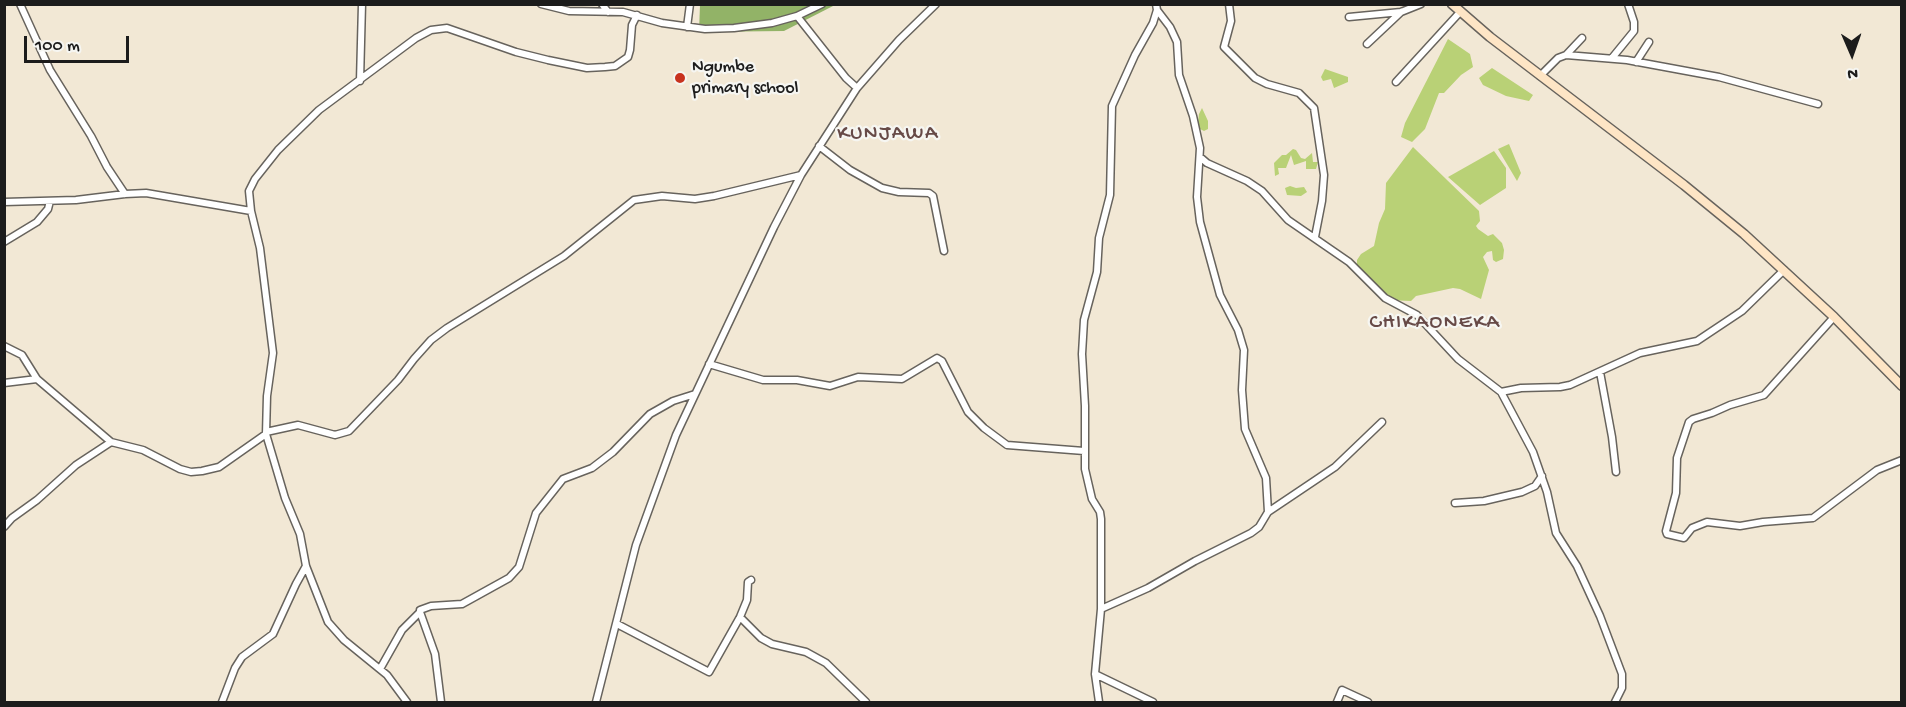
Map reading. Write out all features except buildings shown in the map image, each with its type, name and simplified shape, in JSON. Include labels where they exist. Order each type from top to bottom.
[{"type":"main road","points":[[1452,4],[1540,76],[1684,185],[1785,270],[1902,386]]},
{"type":"street","points":[[20,4],[50,70],[125,194]]},
{"type":"street","points":[[360,81],[362,4]]},
{"type":"street","points":[[541,4],[569,11],[637,15],[662,23],[705,29],[772,23],[796,16],[822,4]]},
{"type":"street","points":[[602,4],[608,12]]},
{"type":"street","points":[[687,27],[690,4]]},
{"type":"street","points":[[596,702],[636,545],[676,435],[801,175],[857,88],[899,40],[936,4]]},
{"type":"street","points":[[1230,4],[1232,21],[1224,47],[1255,78],[1267,84],[1299,93],[1314,108],[1324,175],[1315,237]]},
{"type":"street","points":[[1349,17],[1401,12],[1421,4]]},
{"type":"street","points":[[1612,58],[1634,31],[1634,22],[1628,4]]},
{"type":"street","points":[[1157,6],[1178,42],[1179,75],[1193,117],[1200,157],[1197,185],[1199,215],[1220,296],[1243,343],[1245,358],[1242,390],[1245,433],[1260,460],[1266,478],[1268,512]]},
{"type":"street","points":[[1098,702],[1095,674],[1101,609],[1101,519],[1100,512],[1092,499],[1085,469],[1082,354],[1084,320],[1097,272],[1099,238],[1110,195],[1112,106],[1135,55],[1153,23],[1157,6]]},
{"type":"street","points":[[1396,82],[1461,11]]},
{"type":"street","points":[[1367,44],[1401,12]]},
{"type":"street","points":[[407,702],[387,675],[344,640],[328,622],[306,566],[300,534],[285,498],[266,433],[267,396],[273,353],[260,248],[251,211],[249,190],[278,150],[319,110],[416,38],[438,28],[447,28],[516,52],[586,68],[615,66],[628,57],[632,25],[637,15]]},
{"type":"street","points":[[796,16],[846,78],[857,88]]},
{"type":"street","points":[[1566,55],[1582,38]]},
{"type":"street","points":[[1636,62],[1649,42]]},
{"type":"street","points":[[1540,76],[1558,58],[1566,55],[1612,58],[1719,77],[1818,104]]},
{"type":"street","points":[[819,146],[845,166],[882,188],[898,192],[929,193],[933,196],[944,251]]},
{"type":"street","points":[[1200,157],[1207,163],[1262,190],[1288,220],[1349,262],[1385,298],[1417,315],[1458,359],[1501,392],[1526,437],[1542,475],[1556,533],[1577,566],[1600,616],[1622,674],[1622,688],[1615,702]]},
{"type":"street","points":[[4,346],[22,355],[38,379],[111,442],[143,450],[180,469],[191,472],[202,471],[219,467],[266,433],[298,425],[335,435],[349,431],[398,380],[414,358],[432,340],[447,328],[564,256],[634,200],[662,195],[689,199],[714,196],[801,175]]},
{"type":"street","points":[[4,202],[87,199],[125,194],[165,195],[251,211]]},
{"type":"street","points":[[4,242],[37,222],[48,209],[50,201]]},
{"type":"street","points":[[1501,392],[1521,388],[1566,386],[1640,353],[1686,345],[1707,336],[1742,311],[1785,270]]},
{"type":"street","points":[[1834,317],[1764,394],[1689,422],[1677,458],[1676,493],[1666,531],[1668,534],[1684,538],[1692,528],[1707,522],[1740,526],[1813,518],[1877,470],[1902,460]]},
{"type":"street","points":[[709,364],[763,380],[797,380],[830,386],[858,377],[902,379],[937,358],[942,361],[968,412],[984,428],[1008,445],[1084,451]]},
{"type":"street","points":[[1600,372],[1616,472]]},
{"type":"street","points":[[4,383],[38,379]]},
{"type":"street","points":[[380,669],[402,630],[423,608],[462,604],[509,578],[519,567],[536,513],[562,478],[592,468],[613,452],[650,414],[673,401],[695,394]]},
{"type":"street","points":[[1101,609],[1148,588],[1251,533],[1259,527],[1268,512],[1335,467],[1382,422]]},
{"type":"street","points":[[4,527],[76,465],[111,442]]},
{"type":"street","points":[[1455,503],[1484,501],[1522,492],[1535,486],[1542,475]]},
{"type":"street","points":[[222,702],[231,676],[242,657],[273,634],[306,566]]},
{"type":"street","points":[[617,624],[709,672],[740,616],[747,600],[748,582],[751,580]]},
{"type":"street","points":[[420,612],[435,654],[441,702]]},
{"type":"street","points":[[740,616],[761,638],[772,644],[806,652],[826,663],[866,702]]},
{"type":"street","points":[[1095,674],[1153,702]]},
{"type":"street","points":[[1337,702],[1342,690],[1368,702]]},
{"type":"green space","points":[[700,5],[835,5],[784,31],[699,32]]},
{"type":"green space","points":[[1448,39],[1470,54],[1473,67],[1461,75],[1444,93],[1439,93],[1425,129],[1412,142],[1401,137],[1405,123]]},
{"type":"green space","points":[[1492,68],[1533,95],[1529,101],[1506,96],[1483,85],[1479,78]]},
{"type":"green space","points":[[1325,69],[1348,77],[1348,82],[1334,88],[1331,79],[1323,81],[1321,77]]},
{"type":"green space","points":[[1202,108],[1208,121],[1208,129],[1204,131],[1200,129],[1198,122]]},
{"type":"green space","points":[[1509,144],[1521,173],[1517,181],[1498,149]]},
{"type":"green space","points":[[1413,147],[1479,211],[1480,221],[1476,226],[1478,229],[1488,236],[1493,234],[1502,243],[1503,259],[1496,262],[1493,260],[1492,251],[1487,252],[1483,257],[1489,270],[1481,299],[1453,288],[1416,296],[1411,301],[1389,300],[1369,277],[1357,268],[1357,260],[1361,254],[1374,246],[1385,209],[1386,183]]},
{"type":"green space","points":[[1293,149],[1305,159],[1312,153],[1313,162],[1318,162],[1316,169],[1306,169],[1306,161],[1294,165],[1291,155],[1286,168],[1278,168],[1279,174],[1275,176],[1274,163]]},
{"type":"green space","points":[[1494,151],[1506,168],[1506,188],[1480,205],[1448,177]]},
{"type":"green space","points":[[1304,187],[1307,192],[1301,196],[1287,195],[1285,188]]},
{"type":"place","name":"Ngumbe primary school","points":[[680,78]]},
{"type":"district","name":"KUNJAWA","points":[[888,135]]},
{"type":"district","name":"CHIKAONEKA","points":[[1435,324]]}]
